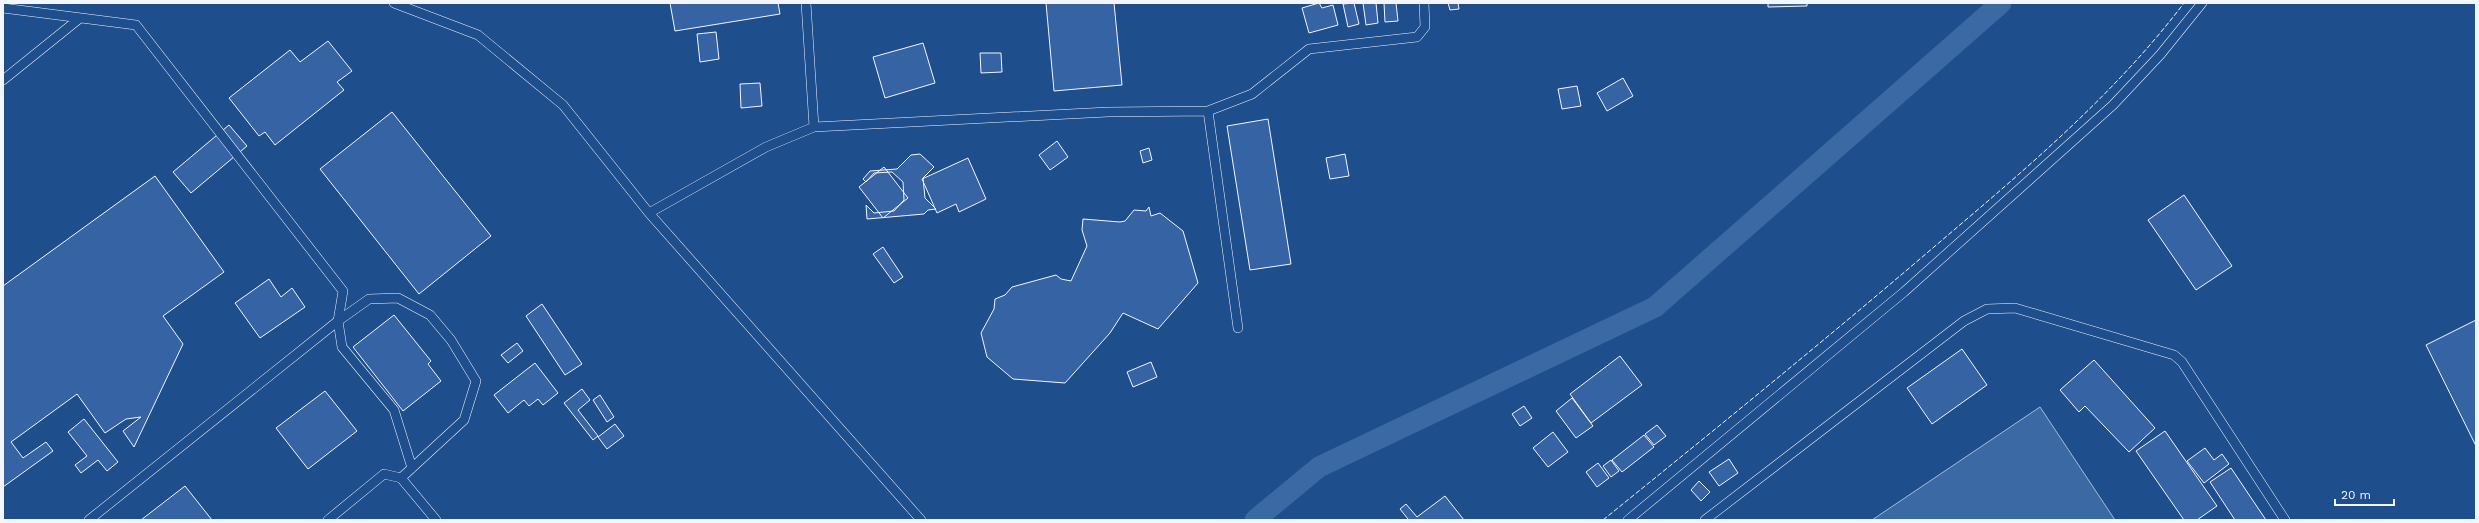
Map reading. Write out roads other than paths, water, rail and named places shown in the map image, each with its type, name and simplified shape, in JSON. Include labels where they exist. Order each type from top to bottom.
[{"type":"lane","points":[[394,3],[478,35],[563,105],[649,213],[915,518]]},
{"type":"lane","points":[[806,3],[814,127]]},
{"type":"lane","points":[[649,213],[766,147],[814,127],[1108,112],[1208,111],[1252,94],[1309,49],[1417,37],[1425,27],[1424,3]]},
{"type":"lane","points":[[1628,520],[1904,292],[2113,105],[2160,55],[2202,3]]},
{"type":"lane","points":[[3,8],[136,25],[343,291],[338,321],[342,347],[394,410],[412,468]]},
{"type":"lane","points":[[3,80],[80,18]]},
{"type":"lane","points":[[1208,111],[1238,328]]},
{"type":"lane","points":[[89,520],[338,321],[369,299],[398,298],[430,315],[451,340],[476,382],[464,420],[401,478]]},
{"type":"lane","points":[[1705,520],[1964,321],[1987,309],[2015,308],[2174,355],[2182,362],[2284,520]]},
{"type":"lane","points":[[328,520],[384,474],[401,478],[436,520]]},
{"type":"water","points":[[2040,407],[2115,520],[1872,520]]},
{"type":"waterway","points":[[1255,520],[1319,467],[1655,307],[2001,3]]}]
